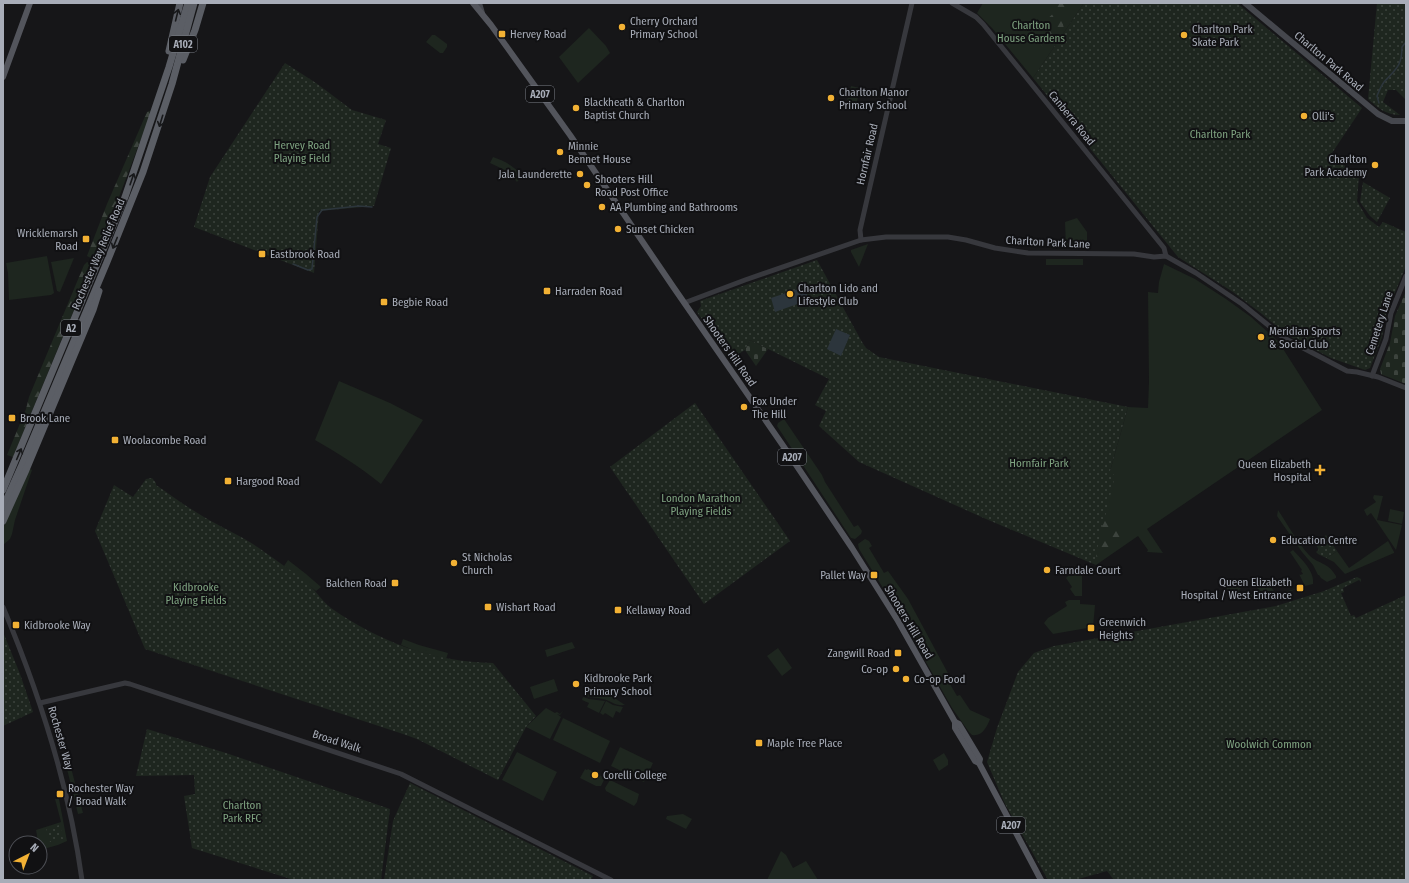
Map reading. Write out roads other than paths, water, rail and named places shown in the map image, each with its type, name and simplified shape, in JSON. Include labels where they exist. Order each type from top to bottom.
[{"type":"highway","name":"A2","points":[[164,81],[180,3]]},
{"type":"highway","name":"Rochester Way Relief Road","points":[[3,490],[125,197],[164,81],[188,3]]},
{"type":"highway","name":"Rochester Way Relief Road","points":[[3,507],[107,262],[143,172],[172,84],[194,3]]},
{"type":"highway","name":"A2","points":[[172,84],[195,30],[203,3]]},
{"type":"highway","points":[[3,521],[93,310],[107,262]]},
{"type":"main road","points":[[3,77],[30,3]]},
{"type":"main road","name":"Shooters Hill Road","points":[[473,3],[482,13],[570,135],[769,424],[852,548],[898,620],[954,722],[959,725],[976,750],[980,759],[979,763],[1041,880]]},
{"type":"main road","points":[[479,3],[482,13]]},
{"type":"main road","name":"Charlton Park Road","points":[[1245,3],[1378,114],[1392,121],[1406,121]]},
{"type":"street","name":"Hornfair Road","points":[[861,240],[860,230],[912,3]]},
{"type":"street","name":"Canberra Road","points":[[952,3],[976,18],[989,31],[1164,248],[1166,256]]},
{"type":"street","name":"Charlton Park Lane","points":[[684,302],[861,240],[886,236],[944,236],[958,238],[994,248],[1028,253],[1129,254],[1154,257],[1166,256],[1196,273],[1238,301],[1284,338],[1342,367],[1347,371],[1372,376],[1406,388]]},
{"type":"street","name":"Cemetery Lane","points":[[1372,376],[1386,339],[1391,313],[1406,276]]},
{"type":"street","name":"Rochester Way","points":[[3,608],[25,661],[40,703],[56,756],[68,801],[82,880]]},
{"type":"street","name":"Broad Walk","points":[[40,703],[130,684],[401,774],[611,880]]},
{"type":"waterway","points":[[1379,103],[1377,96],[1379,90],[1384,82],[1398,67],[1401,59],[1402,47],[1406,42]]},
{"type":"waterway","points":[[293,264],[308,270],[312,269],[317,217],[322,210],[359,206],[372,207]]},
{"type":"place","name":"Cherry Orchard Primary School","points":[[622,27]]},
{"type":"place","name":"Hervey Road","points":[[502,34]]},
{"type":"place","name":"Charlton Park Skate Park","points":[[1184,35]]},
{"type":"place","name":"Charlton Manor Primary School","points":[[831,98]]},
{"type":"place","name":"Blackheath & Charlton Baptist Church","points":[[576,108]]},
{"type":"place","name":"Olli's","points":[[1304,116]]},
{"type":"place","name":"Minnie Bennet House","points":[[560,152]]},
{"type":"place","name":"Charlton Park Academy","points":[[1375,165]]},
{"type":"place","name":"Jala Launderette","points":[[580,174]]},
{"type":"place","name":"Shooters Hill Road Post Office","points":[[587,185]]},
{"type":"place","name":"AA Plumbing and Bathrooms","points":[[602,207]]},
{"type":"place","name":"Sunset Chicken","points":[[618,229]]},
{"type":"place","name":"Wricklemarsh Road","points":[[86,239]]},
{"type":"place","name":"Eastbrook Road","points":[[262,254]]},
{"type":"place","name":"Harraden Road","points":[[547,291]]},
{"type":"place","name":"Charlton Lido and Lifestyle Club","points":[[790,294]]},
{"type":"place","name":"Begbie Road","points":[[384,302]]},
{"type":"place","name":"Meridian Sports & Social Club","points":[[1261,337]]},
{"type":"place","name":"Fox Under The Hill","points":[[744,407]]},
{"type":"place","name":"Brook Lane","points":[[12,418]]},
{"type":"place","name":"Woolacombe Road","points":[[115,440]]},
{"type":"place","name":"Queen Elizabeth Hospital","points":[[1320,470]]},
{"type":"place","name":"Hargood Road","points":[[228,481]]},
{"type":"place","name":"Education Centre","points":[[1273,540]]},
{"type":"place","name":"St Nicholas Church","points":[[454,563]]},
{"type":"place","name":"Farndale Court","points":[[1047,570]]},
{"type":"place","name":"Pallet Way","points":[[874,575]]},
{"type":"place","name":"Balchen Road","points":[[395,583]]},
{"type":"place","name":"Queen Elizabeth Hospital / West Entrance","points":[[1300,588]]},
{"type":"place","name":"Wishart Road","points":[[488,607]]},
{"type":"place","name":"Kellaway Road","points":[[618,610]]},
{"type":"place","name":"Kidbrooke Way","points":[[16,625]]},
{"type":"place","name":"Greenwich Heights","points":[[1091,628]]},
{"type":"place","name":"Zangwill Road","points":[[898,653]]},
{"type":"place","name":"Co-op","points":[[896,669]]},
{"type":"place","name":"Co-op Food","points":[[906,679]]},
{"type":"place","name":"Kidbrooke Park Primary School","points":[[576,684]]},
{"type":"place","name":"Maple Tree Place","points":[[759,743]]},
{"type":"place","name":"Corelli College","points":[[595,775]]},
{"type":"place","name":"Rochester Way / Broad Walk","points":[[60,794]]},
{"type":"park label","name":"Charlton House Gardens","points":[[1031,31]]},
{"type":"park label","name":"Charlton Park","points":[[1220,134]]},
{"type":"park label","name":"Hervey Road Playing Field","points":[[302,151]]},
{"type":"park label","name":"Hornfair Park","points":[[1039,463]]},
{"type":"park label","name":"London Marathon Playing Fields","points":[[701,504]]},
{"type":"park label","name":"Kidbrooke Playing Fields","points":[[196,593]]},
{"type":"park label","name":"Woolwich Common","points":[[1269,744]]},
{"type":"park label","name":"Charlton Park RFC","points":[[242,811]]}]
